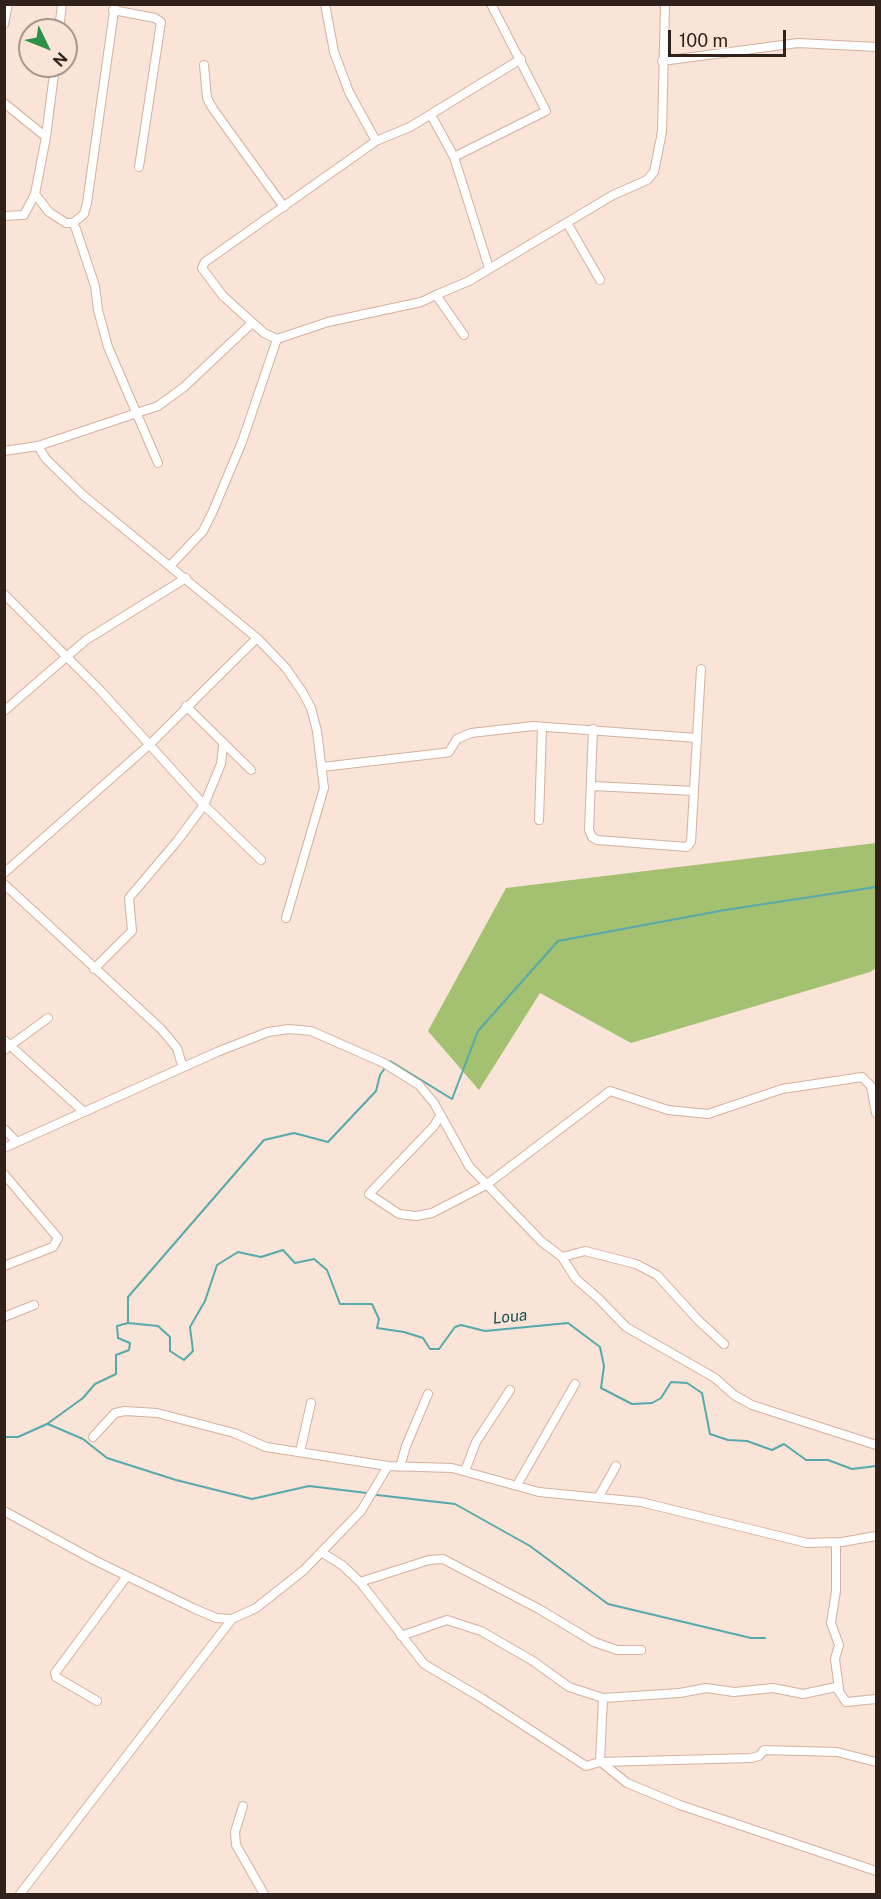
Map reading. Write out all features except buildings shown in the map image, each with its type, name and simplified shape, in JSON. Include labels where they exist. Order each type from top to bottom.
[{"type":"street","points":[[4,24],[8,4]]},
{"type":"street","points":[[325,4],[333,52],[349,93],[376,141]]},
{"type":"street","points":[[454,157],[546,111],[521,58],[491,4]]},
{"type":"street","points":[[277,339],[328,322],[421,302],[489,268],[613,195],[647,180],[654,172],[662,132],[665,4]]},
{"type":"street","points":[[73,223],[84,214],[87,203],[114,7],[155,18],[161,22],[139,167]]},
{"type":"street","points":[[662,62],[798,43],[876,47]]},
{"type":"street","points":[[277,339],[252,322],[209,280],[202,268],[203,264],[376,141],[410,128],[521,58]]},
{"type":"street","points":[[204,65],[207,98],[213,109],[284,207]]},
{"type":"street","points":[[4,216],[24,215],[35,194],[53,78]]},
{"type":"street","points":[[4,103],[46,136]]},
{"type":"street","points":[[431,115],[454,157],[489,268]]},
{"type":"street","points":[[35,194],[56,218],[73,223]]},
{"type":"street","points":[[73,223],[95,286],[98,310],[108,347],[158,463]]},
{"type":"street","points":[[567,223],[600,280]]},
{"type":"street","points":[[436,295],[464,335]]},
{"type":"street","points":[[4,451],[38,446],[62,436],[158,406],[184,387],[252,322]]},
{"type":"street","points":[[170,566],[203,531],[213,511],[242,442],[277,339]]},
{"type":"street","points":[[38,446],[46,459],[83,495],[257,638],[286,668],[311,708],[324,788],[286,918]]},
{"type":"street","points":[[4,711],[67,656],[113,621],[186,578]]},
{"type":"street","points":[[4,594],[67,656],[204,805],[261,860]]},
{"type":"street","points":[[4,873],[149,745],[257,638]]},
{"type":"street","points":[[593,729],[593,786],[589,830],[594,838],[684,847],[691,842],[701,669]]},
{"type":"street","points":[[186,706],[223,746],[250,770]]},
{"type":"street","points":[[322,767],[449,752],[457,739],[471,733],[542,727],[697,738]]},
{"type":"street","points":[[539,819],[542,727]]},
{"type":"street","points":[[94,969],[132,931],[129,902],[131,894],[178,840],[204,805],[221,764],[223,746]]},
{"type":"street","points":[[593,786],[694,791]]},
{"type":"street","points":[[4,884],[168,1036],[177,1048],[182,1065]]},
{"type":"street","points":[[48,1018],[7,1045],[84,1112]]},
{"type":"street","points":[[4,1148],[182,1065],[268,1032],[289,1029],[311,1031],[384,1063],[419,1085],[434,1103],[469,1166],[542,1242],[562,1257],[576,1279],[626,1327],[715,1378],[734,1395],[752,1405],[876,1445]]},
{"type":"street","points":[[440,1116],[434,1126],[369,1194],[399,1214],[416,1216],[432,1213],[486,1185],[610,1091],[668,1110],[708,1114],[782,1089],[862,1077],[871,1086],[876,1113]]},
{"type":"street","points":[[4,1129],[17,1142]]},
{"type":"street","points":[[4,1174],[58,1238],[53,1247],[4,1266]]},
{"type":"street","points":[[562,1257],[585,1251],[636,1264],[657,1275],[698,1320],[724,1344]]},
{"type":"street","points":[[4,1317],[34,1305]]},
{"type":"street","points":[[517,1485],[574,1384]]},
{"type":"street","points":[[465,1471],[476,1442],[510,1390]]},
{"type":"street","points":[[400,1467],[406,1446],[428,1394]]},
{"type":"street","points":[[300,1452],[312,1403]]},
{"type":"street","points":[[93,1437],[115,1413],[125,1411],[157,1413],[234,1433],[266,1447],[388,1466],[465,1471],[539,1492],[641,1502],[807,1543],[836,1542],[876,1536]]},
{"type":"street","points":[[20,1894],[232,1619],[256,1608],[304,1570],[361,1512],[388,1466]]},
{"type":"street","points":[[598,1498],[616,1466]]},
{"type":"street","points":[[4,1511],[127,1576],[216,1618],[232,1619]]},
{"type":"street","points":[[836,1542],[836,1591],[831,1623],[839,1645],[836,1659],[839,1689],[846,1702],[876,1698]]},
{"type":"street","points":[[321,1552],[342,1565],[360,1582],[424,1664],[480,1697],[565,1755],[586,1766],[600,1762],[752,1758],[759,1756],[764,1750],[837,1752],[876,1762]]},
{"type":"street","points":[[360,1582],[429,1560],[443,1559],[539,1609],[594,1642],[617,1650],[641,1650]]},
{"type":"street","points":[[97,1701],[56,1677],[55,1673],[127,1576]]},
{"type":"street","points":[[401,1636],[447,1620],[457,1623],[481,1632],[534,1661],[569,1686],[603,1698],[680,1693],[706,1688],[734,1692],[773,1688],[803,1694],[829,1688],[839,1689]]},
{"type":"street","points":[[600,1762],[603,1698]]},
{"type":"street","points":[[600,1762],[627,1783],[680,1805],[876,1871]]},
{"type":"street","points":[[243,1806],[235,1832],[236,1845],[264,1894]]},
{"type":"green space","points":[[876,843],[876,968],[870,972],[631,1043],[540,993],[479,1090],[428,1031],[506,888]]},
{"type":"waterway","points":[[128,1322],[128,1297],[264,1140],[294,1133],[328,1142],[376,1091],[380,1075],[390,1061],[452,1099],[478,1031],[558,941],[725,910],[876,887]]},
{"type":"waterway","name":"Loua","points":[[4,1437],[18,1437],[47,1424],[83,1398],[95,1384],[116,1374],[116,1355],[129,1350],[130,1343],[118,1338],[117,1326],[128,1323],[158,1326],[170,1337],[170,1351],[184,1360],[193,1351],[190,1327],[205,1301],[217,1265],[238,1252],[261,1257],[283,1250],[295,1263],[314,1259],[327,1270],[340,1304],[372,1304],[379,1319],[377,1328],[404,1332],[423,1338],[430,1349],[439,1349],[455,1327],[461,1325],[485,1331],[568,1323],[600,1347],[604,1366],[601,1388],[632,1404],[652,1403],[661,1398],[671,1382],[687,1383],[702,1393],[710,1434],[728,1440],[747,1441],[772,1450],[784,1444],[806,1460],[828,1460],[852,1469],[876,1466]]},
{"type":"waterway","points":[[48,1424],[83,1439],[107,1458],[176,1480],[252,1499],[309,1486],[367,1493]]},
{"type":"waterway","points":[[377,1495],[455,1504],[530,1546],[608,1604],[751,1638],[765,1638]]}]
